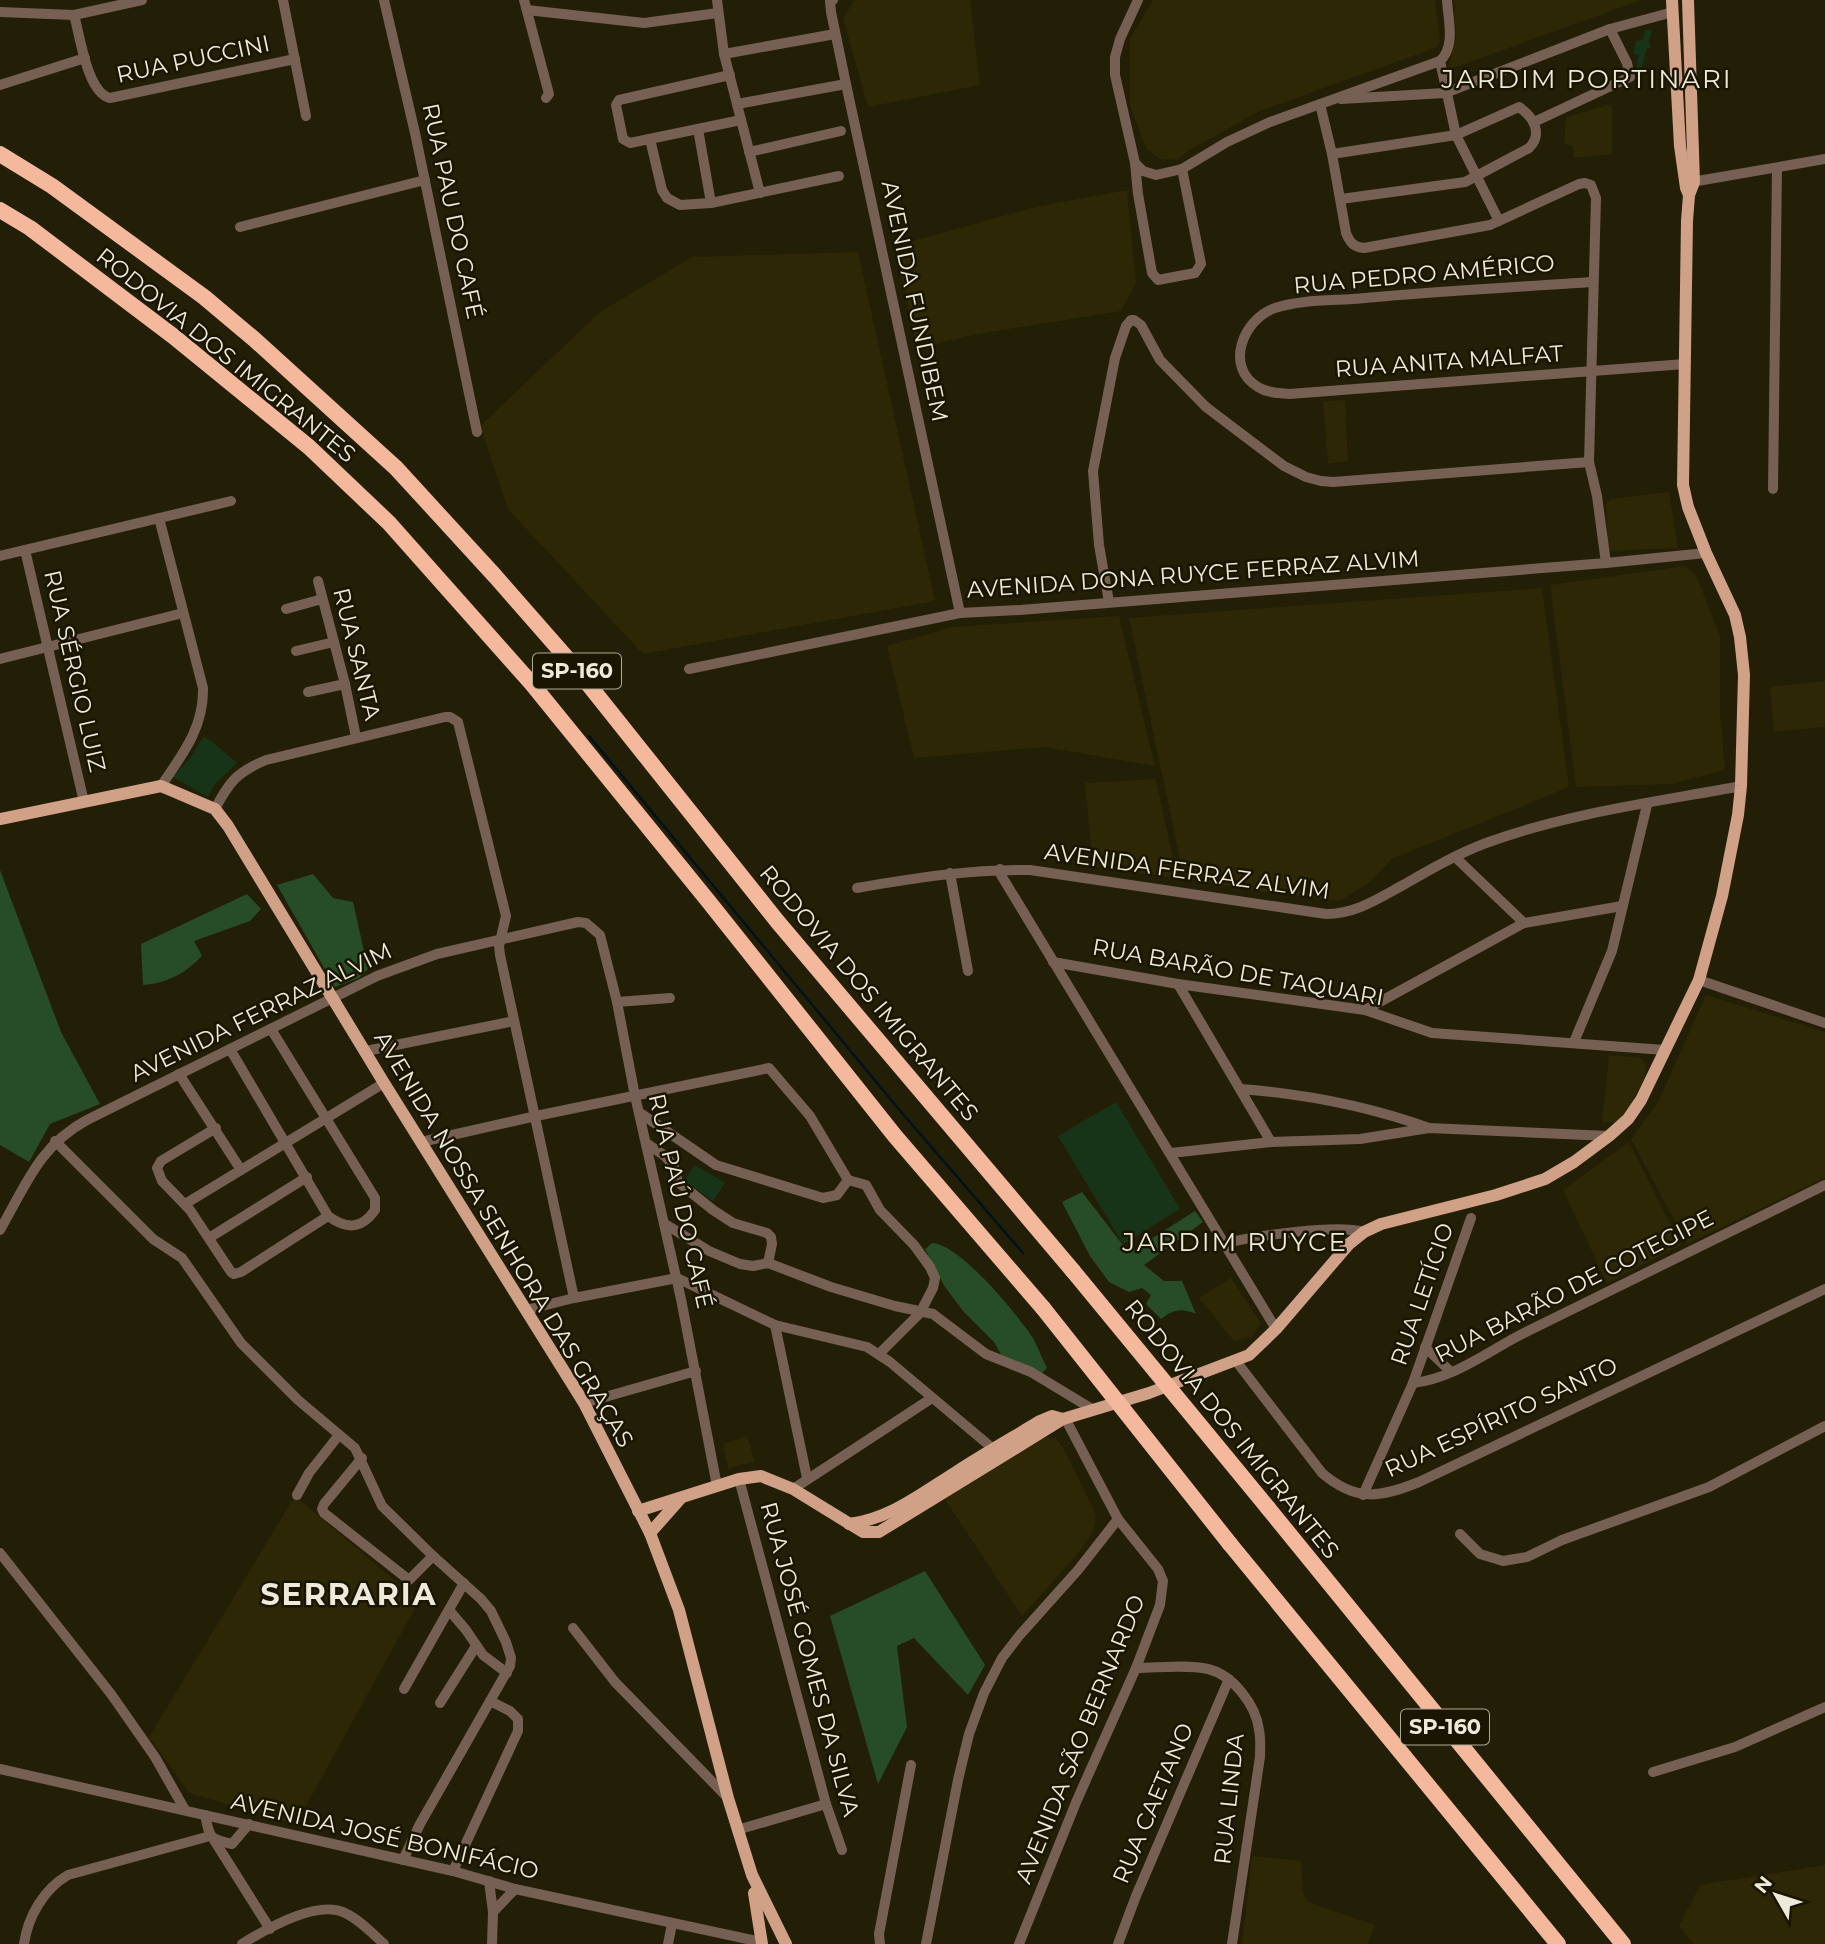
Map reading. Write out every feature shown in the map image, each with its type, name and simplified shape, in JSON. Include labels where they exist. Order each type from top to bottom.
[{"type":"highway","name":"RODOVIA DOS IMIGRANTES","points":[[0,154],[52,186],[204,297],[305,384],[396,468],[495,576],[573,665],[777,921],[1073,1271],[1623,1944]]},
{"type":"highway","name":"RODOVIA DOS IMIGRANTES","points":[[0,210],[30,228],[173,335],[309,447],[389,523],[532,684],[701,891],[895,1136],[1043,1308],[1230,1544],[1558,1944]]},
{"type":"main road","points":[[638,1511],[739,1479],[761,1476],[793,1489],[863,1532],[879,1532],[998,1452],[1064,1419],[1149,1393],[1236,1361],[1259,1346],[1276,1329],[1349,1244],[1364,1232],[1381,1224],[1496,1195],[1545,1179],[1609,1136],[1628,1119],[1642,1100],[1699,981],[1722,896],[1741,786],[1744,675],[1740,637],[1724,589],[1688,507],[1683,485],[1689,187],[1688,0]]},
{"type":"main road","points":[[1673,6],[1680,146],[1689,187]]},
{"type":"main road","points":[[0,819],[161,786],[215,809]]},
{"type":"main road","name":"AVENIDA NOSSA SENHORA DAS GRAÇAS","points":[[215,809],[238,841],[384,1083],[584,1403],[650,1533],[680,1610],[737,1830],[752,1875],[786,1944]]},
{"type":"main road","points":[[650,1533],[681,1497]]},
{"type":"main road","name":"AVENIDA NOSSA SENHORA DAS GRAÇAS","points":[[752,1875],[763,1943]]},
{"type":"street","points":[[0,12],[75,15],[142,0]]},
{"type":"street","points":[[283,0],[306,116]]},
{"type":"street","name":"RUA PAU DO CAFÉ","points":[[384,0],[425,180],[477,432]]},
{"type":"street","points":[[717,0],[724,54],[760,193]]},
{"type":"street","name":"AVENIDA FUNDIBEM","points":[[832,0],[835,34],[960,613]]},
{"type":"street","points":[[1138,0],[1125,23],[1115,57],[1115,75],[1135,163],[1152,273],[1155,279],[1161,281],[1195,273],[1201,264],[1182,169]]},
{"type":"street","points":[[1135,163],[1143,172],[1156,175],[1182,169],[1227,142],[1270,122],[1440,61],[1449,51],[1447,0]]},
{"type":"street","points":[[546,98],[549,94],[526,5],[591,19],[644,23],[718,13]]},
{"type":"street","points":[[1326,102],[1445,93],[1673,6]]},
{"type":"street","name":"RUA PUCCINI","points":[[75,15],[85,58],[98,91],[110,98],[295,59]]},
{"type":"street","points":[[1534,122],[1630,77],[1627,63],[1610,29]]},
{"type":"street","points":[[724,54],[835,34]]},
{"type":"street","points":[[0,85],[85,58]]},
{"type":"street","points":[[1440,61],[1455,135],[1499,222]]},
{"type":"street","points":[[730,75],[617,102],[615,105],[625,142],[631,143],[741,120]]},
{"type":"street","points":[[737,104],[846,84]]},
{"type":"street","points":[[1326,102],[1332,153],[1349,240],[1357,247],[1364,248],[1499,222],[1579,184],[1591,186],[1594,191],[1594,282],[1589,462],[1597,496],[1606,563]]},
{"type":"street","points":[[1332,153],[1455,135],[1519,107],[1534,122],[1537,134],[1532,145],[1476,178],[1454,184],[1341,199]]},
{"type":"street","points":[[698,129],[711,203]]},
{"type":"street","points":[[749,152],[841,131]]},
{"type":"street","points":[[650,139],[662,190],[667,198],[680,205],[711,203],[839,176]]},
{"type":"street","points":[[1689,187],[1825,159]]},
{"type":"street","points":[[1773,489],[1777,168]]},
{"type":"street","points":[[240,227],[425,180]]},
{"type":"street","name":"RUA PEDRO AMÉRICO","points":[[1240,352],[1250,324],[1262,314],[1287,305],[1443,291],[1594,282]]},
{"type":"street","points":[[1109,602],[1099,545],[1093,471],[1115,358],[1126,326],[1135,320],[1160,360],[1206,407],[1275,460],[1306,477],[1333,482],[1589,462]]},
{"type":"street","name":"RUA ANITA MALFAT","points":[[1240,352],[1241,364],[1250,381],[1259,388],[1289,394],[1685,364]]},
{"type":"street","points":[[0,556],[231,501]]},
{"type":"street","points":[[159,518],[203,688],[203,705],[192,740],[161,786]]},
{"type":"street","name":"RUA SÉRGIO LUIZ","points":[[25,550],[84,802]]},
{"type":"street","name":"AVENIDA DONA RUYCE FERRAZ ALVIM","points":[[689,669],[960,613],[1606,563],[1706,552]]},
{"type":"street","name":"RUA SANTA","points":[[318,581],[356,737]]},
{"type":"street","points":[[286,609],[323,599]]},
{"type":"street","points":[[0,659],[183,613]]},
{"type":"street","points":[[296,651],[334,642]]},
{"type":"street","points":[[308,692],[345,684]]},
{"type":"street","points":[[215,809],[234,778],[248,767],[266,760],[445,717],[458,722],[506,916],[500,955],[574,1298]]},
{"type":"street","name":"AVENIDA FERRAZ ALVIM","points":[[857,888],[950,873],[1000,869],[1061,873],[1334,914],[1355,911],[1455,857],[1483,844],[1532,828],[1741,786]]},
{"type":"street","points":[[1574,1042],[1612,951],[1647,805]]},
{"type":"street","points":[[1455,857],[1524,923]]},
{"type":"street","points":[[1000,869],[1053,962],[1276,1329]]},
{"type":"street","points":[[950,873],[968,971]]},
{"type":"street","points":[[1365,1010],[1524,923],[1622,906]]},
{"type":"street","name":"AVENIDA FERRAZ ALVIM","points":[[0,1230],[32,1173],[55,1141],[79,1124],[377,976],[418,960],[578,922],[586,923],[595,929]]},
{"type":"street","name":"RUA PAÚ DO CAFÉ","points":[[595,929],[603,946],[617,1002],[635,1096],[677,1279],[717,1486]]},
{"type":"street","name":"RUA BARÃO DE TAQUARI","points":[[1053,962],[1178,984],[1365,1010],[1432,1033],[1665,1051]]},
{"type":"street","points":[[1699,981],[1825,1023]]},
{"type":"street","points":[[1178,984],[1270,1142]]},
{"type":"street","points":[[617,1002],[670,998]]},
{"type":"street","points":[[366,1051],[514,1021]]},
{"type":"street","points":[[230,1049],[328,1216],[339,1224],[350,1227],[368,1219],[376,1205],[362,1176],[271,1029]]},
{"type":"street","points":[[421,1142],[765,1067],[773,1071],[810,1116],[848,1180],[866,1185],[880,1210],[914,1245],[930,1267],[935,1283],[920,1313],[878,1354]]},
{"type":"street","points":[[180,1074],[241,1170]]},
{"type":"street","points":[[186,1205],[384,1083]]},
{"type":"street","points":[[1241,1089],[1305,1095],[1380,1111],[1429,1128]]},
{"type":"street","points":[[640,1113],[706,1159],[726,1169],[823,1198],[837,1195],[848,1180]]},
{"type":"street","points":[[216,1128],[158,1164],[158,1174],[186,1205],[231,1272],[237,1274],[328,1216]]},
{"type":"street","points":[[1171,1153],[1270,1142],[1360,1139],[1429,1128],[1609,1136]]},
{"type":"street","points":[[55,1141],[153,1239],[182,1258],[236,1336],[298,1400],[355,1448],[362,1458],[382,1506],[481,1599],[496,1621],[511,1658],[507,1673],[420,1824],[403,1860]]},
{"type":"street","points":[[646,1143],[674,1167],[678,1182],[713,1210],[733,1223],[767,1233],[772,1244],[768,1263]]},
{"type":"street","points":[[209,1238],[307,1177]]},
{"type":"street","name":"RUA BARÃO DE COTEGIPE","points":[[1363,1495],[1413,1383],[1429,1382],[1451,1372],[1512,1338],[1825,1185]]},
{"type":"street","name":"RUA LETÍCIO","points":[[1413,1383],[1471,1218]]},
{"type":"street","points":[[664,1224],[709,1251],[740,1264],[747,1266],[768,1263],[831,1287],[920,1313],[933,1314],[986,1354],[1031,1372],[1092,1409]]},
{"type":"street","points":[[1226,1243],[1248,1238],[1342,1229],[1364,1232]]},
{"type":"street","points":[[526,1310],[574,1298],[677,1279],[775,1325],[867,1348],[878,1354],[998,1452]]},
{"type":"street","name":"RUA ESPÍRITO SANTO","points":[[1236,1361],[1322,1473],[1336,1485],[1363,1495],[1383,1494],[1419,1482],[1825,1289]]},
{"type":"street","points":[[775,1325],[807,1478]]},
{"type":"street","points":[[1425,1348],[1451,1372]]},
{"type":"street","points":[[584,1403],[696,1371]]},
{"type":"street","points":[[793,1489],[932,1398]]},
{"type":"street","points":[[926,1944],[958,1780],[969,1734],[984,1693],[1002,1658],[1118,1519],[1064,1419]]},
{"type":"street","points":[[1460,1534],[1480,1554],[1503,1561],[1527,1558],[1562,1540],[1709,1487],[1825,1426]]},
{"type":"street","points":[[297,1495],[309,1473],[339,1435]]},
{"type":"street","points":[[362,1458],[324,1504],[324,1513],[409,1580],[433,1556]]},
{"type":"street","name":"RUA JOSÉ GOMES DA SILVA","points":[[739,1479],[826,1804],[842,1850]]},
{"type":"street","name":"AVENIDA SÃO BERNARDO","points":[[1019,1944],[1160,1605],[1163,1581],[1158,1569],[1118,1519]]},
{"type":"street","points":[[0,1553],[111,1694],[155,1757],[185,1810]]},
{"type":"street","points":[[404,1689],[464,1583]]},
{"type":"street","points":[[449,1610],[475,1646],[489,1661],[507,1673]]},
{"type":"street","points":[[573,1628],[615,1682],[728,1798]]},
{"type":"street","points":[[440,1703],[475,1646]]},
{"type":"street","points":[[1136,1668],[1202,1668],[1229,1679]]},
{"type":"street","name":"RUA CAETANO","points":[[1118,1944],[1229,1679]]},
{"type":"street","name":"RUA LINDA","points":[[1229,1679],[1250,1704],[1257,1718],[1260,1738],[1260,1757],[1232,1944]]},
{"type":"street","points":[[453,1871],[518,1731],[518,1718],[491,1701]]},
{"type":"street","points":[[1653,1772],[1735,1747],[1825,1707]]},
{"type":"street","points":[[880,1944],[879,1934],[911,1765]]},
{"type":"street","name":"AVENIDA JOSÉ BONIFÁCIO","points":[[0,1769],[453,1871],[515,1889],[763,1943]]},
{"type":"street","points":[[737,1830],[826,1804]]},
{"type":"street","points":[[205,1815],[212,1838],[270,1929]]},
{"type":"street","points":[[232,1866],[232,1844],[248,1824]]},
{"type":"street","points":[[24,1944],[46,1892],[68,1875],[212,1838],[232,1844]]},
{"type":"street","points":[[489,1881],[494,1912],[492,1944]]},
{"type":"street","points":[[494,1912],[515,1889]]},
{"type":"street","points":[[242,1944],[311,1911],[335,1909],[355,1919],[384,1944]]},
{"type":"street","points":[[668,1944],[672,1924]]},
{"type":"shaded area","points":[[855,0],[970,0],[980,85],[868,107],[843,18]]},
{"type":"shaded area","points":[[1153,0],[1435,0],[1440,42],[1435,48],[1260,111],[1188,151],[1177,160],[1160,159],[1146,148],[1130,105],[1130,39]]},
{"type":"shaded area","points":[[1454,0],[1642,0],[1447,70],[1456,39]]},
{"type":"shaded area","points":[[1612,104],[1612,154],[1574,158],[1573,146],[1564,144],[1566,117]]},
{"type":"shaded area","points":[[1127,190],[1136,283],[1121,311],[978,334],[917,348],[895,246],[1035,207]]},
{"type":"shaded area","points":[[858,252],[935,601],[643,654],[508,509],[480,426],[600,312],[692,257]]},
{"type":"shaded area","points":[[1345,400],[1348,461],[1328,464],[1323,401]]},
{"type":"shaded area","points":[[1669,492],[1678,548],[1608,551],[1606,504],[1612,499]]},
{"type":"shaded area","points":[[1686,566],[1697,577],[1720,637],[1720,712],[1725,770],[1672,784],[1576,787],[1550,585]]},
{"type":"shaded area","points":[[1542,588],[1569,787],[1392,859],[1369,883],[1339,901],[1257,891],[1184,878],[1129,618]]},
{"type":"shaded area","points":[[1119,616],[1155,766],[1045,747],[914,758],[887,646],[952,627]]},
{"type":"shaded area","points":[[1825,681],[1825,727],[1774,732],[1770,687]]},
{"type":"shaded area","points":[[1156,779],[1177,878],[1093,867],[1085,783]]},
{"type":"shaded area","points":[[1706,995],[1825,1032],[1825,1178],[1687,1244],[1631,1139],[1657,1104]]},
{"type":"shaded area","points":[[1609,1055],[1642,1058],[1646,1066],[1644,1079],[1621,1123],[1602,1122]]},
{"type":"shaded area","points":[[1629,1142],[1681,1245],[1607,1283],[1563,1190]]},
{"type":"shaded area","points":[[1231,1278],[1261,1323],[1252,1337],[1234,1341],[1199,1298]]},
{"type":"shaded area","points":[[747,1436],[755,1462],[728,1468],[723,1444]]},
{"type":"shaded area","points":[[1040,1439],[1057,1439],[1065,1451],[1096,1515],[1093,1531],[1080,1551],[1022,1616],[944,1498]]},
{"type":"shaded area","points":[[295,1496],[419,1601],[296,1824],[189,1793],[149,1737]]},
{"type":"shaded area","points":[[1252,1856],[1301,1861],[1303,1893],[1308,1902],[1375,1925],[1368,1944],[1242,1944]]},
{"type":"shaded area","points":[[1825,1865],[1825,1944],[1694,1944],[1679,1926],[1700,1885]]},
{"type":"green space","points":[[1645,30],[1652,30],[1649,43],[1651,49],[1647,48],[1641,71],[1636,69],[1639,55],[1633,53],[1636,41],[1643,40]]},
{"type":"green space","points":[[203,737],[237,763],[214,785],[208,797],[173,777],[190,758]]},
{"type":"green space","points":[[0,870],[61,1032],[100,1104],[50,1124],[29,1162],[0,1145]]},
{"type":"green space","points":[[313,874],[333,898],[353,902],[368,969],[359,978],[335,987],[277,885]]},
{"type":"green space","points":[[247,894],[261,909],[250,921],[194,941],[202,956],[196,962],[168,980],[143,985],[141,944]]},
{"type":"green space","points":[[1116,1102],[1180,1209],[1123,1244],[1058,1136]]},
{"type":"green space","points":[[695,1165],[725,1183],[713,1201],[684,1180]]},
{"type":"green space","points":[[1082,1192],[1129,1253],[1195,1211],[1203,1222],[1144,1265],[1164,1281],[1182,1281],[1196,1314],[1178,1310],[1161,1319],[1146,1304],[1151,1295],[1142,1288],[1129,1292],[1109,1282],[1090,1256],[1062,1202]]},
{"type":"green space","points":[[932,1243],[944,1246],[972,1267],[1014,1313],[1033,1338],[1047,1368],[1042,1373],[1003,1358],[994,1342],[963,1311],[945,1287],[925,1249]]},
{"type":"green space","points":[[925,1571],[985,1665],[968,1695],[914,1638],[897,1646],[907,1727],[878,1784],[830,1616]]},
{"type":"waterway","points":[[589,736],[902,1113],[1023,1253]]},
{"type":"district","name":"JARDIM PORTINARI","points":[[1587,79]]},
{"type":"district","name":"JARDIM RUYCE","points":[[1235,1242]]},
{"type":"district","name":"SERRARIA","points":[[349,1595]]}]
